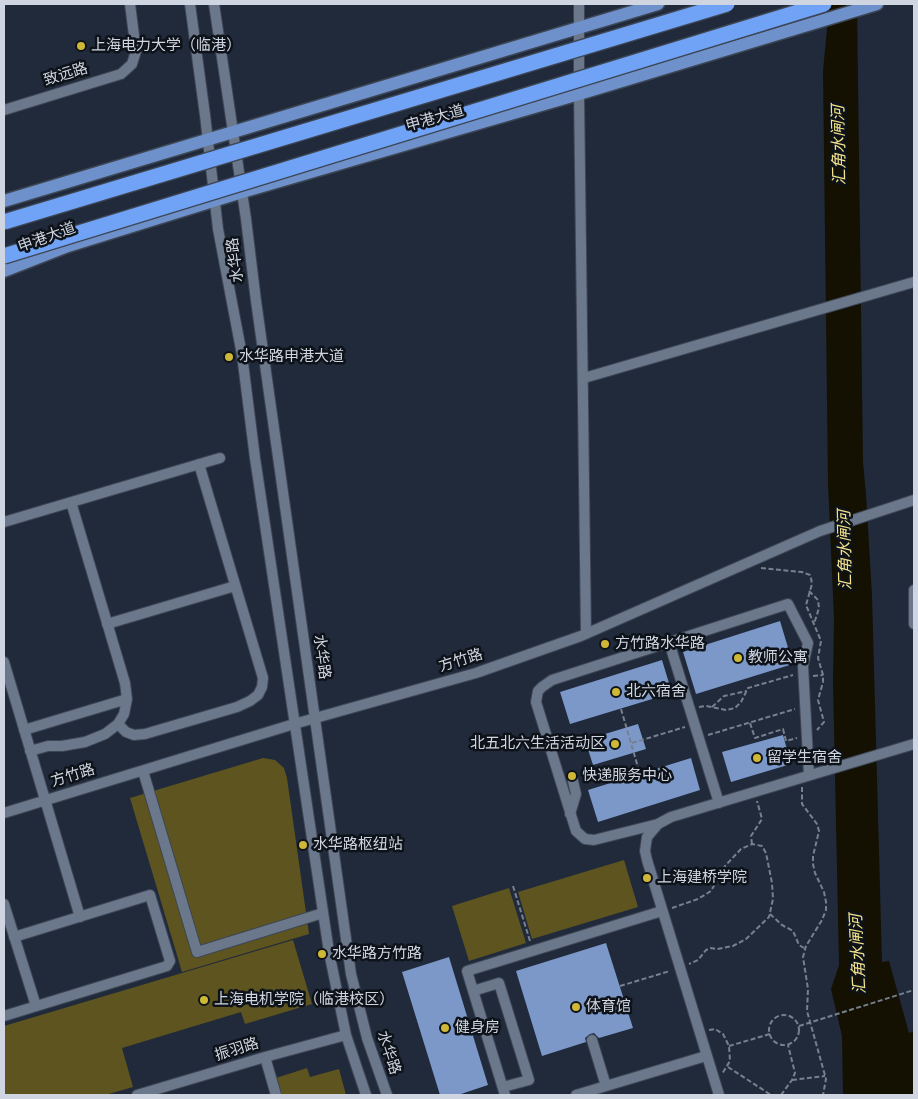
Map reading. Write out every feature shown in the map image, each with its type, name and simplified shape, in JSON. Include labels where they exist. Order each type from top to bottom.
[{"type":"highway","points":[[4,222],[726,4]]},
{"type":"highway","points":[[4,256],[824,4]]},
{"type":"main road","points":[[4,202],[233,131],[658,4]]},
{"type":"main road","name":"申港大道","points":[[4,271],[68,246],[242,192],[877,4]]},
{"type":"street","name":"致远路","points":[[4,110],[121,74],[127,69],[132,64],[136,51],[130,4]]},
{"type":"street","name":"水华路","points":[[190,4],[218,229],[242,355],[255,458],[329,952],[346,1035],[366,1095]]},
{"type":"street","name":"水华路","points":[[214,4],[246,219],[257,311],[351,974],[367,1038],[386,1095]]},
{"type":"street","points":[[579,4],[578,94],[584,378],[586,634]]},
{"type":"street","points":[[584,378],[914,282]]},
{"type":"street","points":[[4,522],[220,458]]},
{"type":"street","points":[[118,724],[126,732],[134,735],[145,734],[237,707],[250,701],[258,694],[262,687],[262,678],[199,464]]},
{"type":"street","name":"方竹路","points":[[4,814],[294,724],[314,720],[476,673],[586,634],[820,531],[914,500]]},
{"type":"street","points":[[30,751],[48,746],[62,746],[85,742],[105,734],[118,724],[124,714],[127,699],[125,683],[71,502]]},
{"type":"street","points":[[107,624],[235,586]]},
{"type":"street","points":[[914,590],[914,624]]},
{"type":"street","points":[[805,776],[807,735],[805,706],[808,674],[803,666],[808,643],[788,604],[552,680],[538,691],[536,702],[570,814],[576,831],[585,839],[594,840],[658,824],[671,817],[914,744]]},
{"type":"street","points":[[669,642],[719,803]]},
{"type":"street","points":[[4,662],[80,917]]},
{"type":"street","points":[[24,730],[127,699]]},
{"type":"street","points":[[142,771],[197,952],[323,913]]},
{"type":"street","points":[[570,814],[576,794],[573,780]]},
{"type":"street","points":[[658,824],[647,837],[645,851],[662,911],[675,969],[719,1095]]},
{"type":"street","points":[[4,1016],[167,966],[170,961],[150,895],[14,937]]},
{"type":"street","points":[[4,904],[36,1006]]},
{"type":"street","points":[[473,991],[499,983],[529,1080],[504,1091],[473,991],[467,971],[662,911]]},
{"type":"street","name":"振羽路","points":[[138,1095],[346,1035]]},
{"type":"street","points":[[592,1040],[606,1086]]},
{"type":"street","points":[[576,1095],[706,1056]]},
{"type":"street","points":[[265,1057],[276,1095]]},
{"type":"path","points":[[809,591],[818,600],[819,608],[814,625]]},
{"type":"path","points":[[712,707],[724,696],[748,690],[748,688],[808,674],[823,675]]},
{"type":"path","points":[[690,710],[706,706],[726,710],[734,708],[741,702],[748,690]]},
{"type":"path","points":[[699,738],[805,706]]},
{"type":"path","points":[[621,709],[640,774]]},
{"type":"path","points":[[822,726],[824,722]]},
{"type":"path","points":[[750,723],[756,743]]},
{"type":"path","points":[[631,743],[694,724]]},
{"type":"path","points":[[755,738],[783,729],[786,741],[807,735]]},
{"type":"path","points":[[805,776],[802,804],[817,824],[819,832],[813,864],[826,902],[826,910],[822,920],[805,948],[803,957],[808,989],[808,1011],[825,1076],[823,1095]]},
{"type":"path","points":[[752,844],[751,836],[762,819],[754,792]]},
{"type":"path","points":[[620,986],[698,960],[706,950],[733,946],[752,934],[770,914],[772,893],[766,853],[762,846],[752,844],[741,849],[732,857],[709,894],[662,911]]},
{"type":"path","points":[[513,886],[533,951]]},
{"type":"path","points":[[770,914],[782,925],[793,931],[800,945],[805,948]]},
{"type":"path","points":[[799,1026],[914,990]]},
{"type":"path","points":[[780,1016],[794,1018],[799,1026],[800,1031],[796,1040],[788,1044],[778,1043],[770,1034],[772,1022],[780,1016]]},
{"type":"path","points":[[709,1030],[715,1029],[723,1034],[729,1046],[730,1061],[722,1074]]},
{"type":"path","points":[[729,1046],[770,1034]]},
{"type":"path","points":[[781,1095],[795,1073],[788,1044]]},
{"type":"path","points":[[728,1067],[771,1095]]},
{"type":"path","points":[[792,1080],[825,1076]]},
{"type":"shaded area","points":[[263,758],[275,760],[284,768],[287,778],[309,934],[182,972],[130,798]]},
{"type":"shaded area","points":[[624,860],[638,907],[532,939],[518,892]]},
{"type":"shaded area","points":[[509,888],[526,943],[469,961],[452,906]]},
{"type":"shaded area","points":[[293,940],[312,1004],[245,1024],[241,1012],[122,1048],[133,1087],[105,1095],[4,1095],[4,1026]]},
{"type":"shaded area","points":[[307,1068],[310,1077],[339,1069],[346,1095],[281,1095],[276,1078]]},
{"type":"water","name":"汇角水闸河","points":[[826,4],[857,4],[863,462],[872,595],[882,962],[889,961],[909,1033],[914,1031],[914,1095],[843,1095],[842,1036],[831,989],[839,965],[833,682],[834,618],[828,484],[823,71],[827,29]]},
{"type":"building","name":"教师公寓","points":[[780,621],[793,664],[696,694],[683,652]]},
{"type":"building","name":"北六宿舍","points":[[662,660],[672,693],[570,724],[560,692]]},
{"type":"building","name":"北五北六生活活动区","points":[[638,724],[646,749],[593,765],[585,740]]},
{"type":"building","name":"留学生宿舍","points":[[783,735],[791,764],[731,782],[722,752]]},
{"type":"building","points":[[691,758],[700,790],[598,822],[588,790]]},
{"type":"building","name":"体育馆","points":[[606,943],[633,1028],[599,1038],[594,1033],[590,1034],[585,1038],[586,1042],[542,1056],[516,971]]},
{"type":"building","name":"健身房","points":[[449,957],[488,1085],[458,1095],[440,1095],[402,972]]},
{"type":"place","name":"上海电力大学（临港）","points":[[81,46]]},
{"type":"place","name":"水华路申港大道","points":[[229,357]]},
{"type":"place","name":"方竹路水华路","points":[[605,644]]},
{"type":"place","name":"教师公寓","points":[[738,658]]},
{"type":"place","name":"北六宿舍","points":[[616,692]]},
{"type":"place","name":"北五北六生活活动区","points":[[615,744]]},
{"type":"place","name":"留学生宿舍","points":[[757,758]]},
{"type":"place","name":"快递服务中心","points":[[572,776]]},
{"type":"place","name":"水华路枢纽站","points":[[303,845]]},
{"type":"place","name":"上海建桥学院","points":[[647,878]]},
{"type":"place","name":"水华路方竹路","points":[[322,954]]},
{"type":"place","name":"上海电机学院（临港校区）","points":[[204,1000]]},
{"type":"place","name":"体育馆","points":[[576,1007]]},
{"type":"place","name":"健身房","points":[[445,1028]]}]
